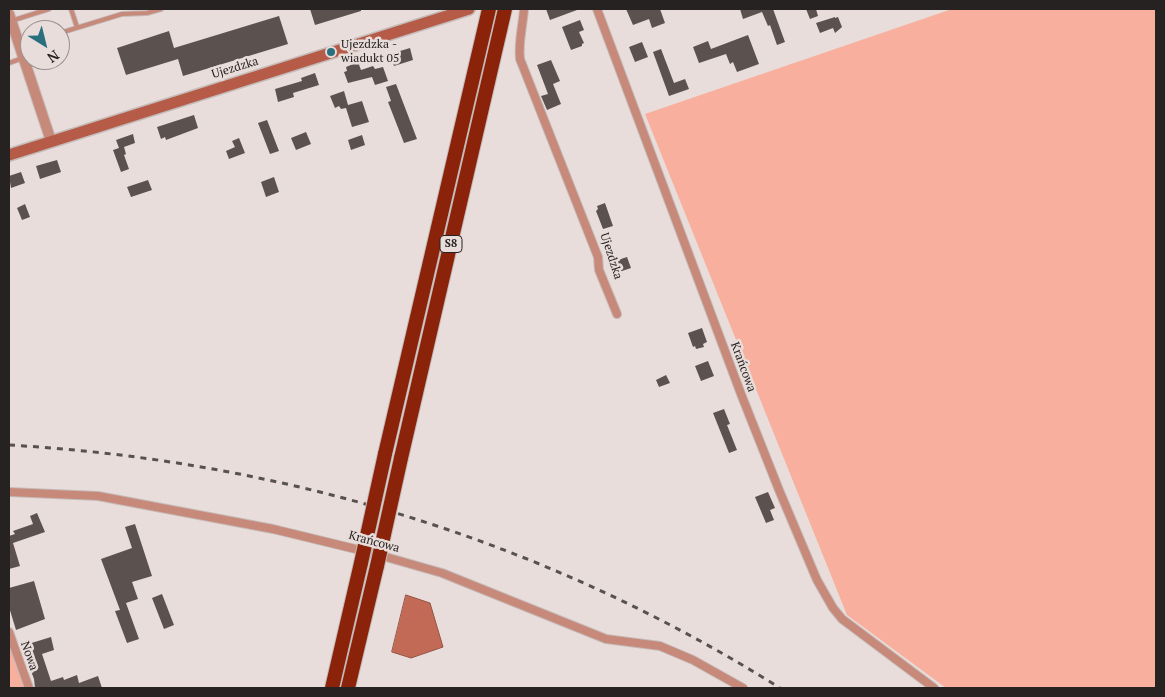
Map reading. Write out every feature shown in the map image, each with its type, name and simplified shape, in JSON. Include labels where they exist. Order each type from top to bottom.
[{"type":"highway","name":"S8","points":[[332,688],[489,9]]},
{"type":"highway","name":"S8","points":[[348,688],[505,9]]},
{"type":"main road","name":"Ujezdzka","points":[[9,154],[469,9]]},
{"type":"street","name":"Ujezdzka","points":[[524,9],[519,50],[520,59],[598,256],[599,270],[617,314]]},
{"type":"street","name":"Krańcowa","points":[[597,9],[741,394],[778,490],[817,580],[833,608],[842,619],[934,688]]},
{"type":"street","points":[[10,17],[20,49]]},
{"type":"street","points":[[27,70],[50,140]]},
{"type":"street","name":"Krańcowa","points":[[9,492],[98,496],[273,529],[372,553],[442,574],[606,639],[660,646],[693,660],[743,688]]},
{"type":"street","name":"Nowa","points":[[9,632],[29,688]]},
{"type":"lane","points":[[10,17],[49,9]]},
{"type":"lane","points":[[71,9],[77,28]]},
{"type":"lane","points":[[70,30],[122,14],[147,13],[161,9]]},
{"type":"shaded area","points":[[952,9],[1156,9],[1156,688],[946,688],[847,615],[645,114]]},
{"type":"shaded area","points":[[406,595],[430,603],[443,647],[411,658],[392,652]]},
{"type":"shaded area","points":[[9,643],[25,688],[9,688]]},
{"type":"building","points":[[310,9],[361,9],[361,11],[315,25]]},
{"type":"building","points":[[546,9],[577,9],[577,10],[550,20]]},
{"type":"building","points":[[626,9],[660,9],[665,23],[652,28],[649,19],[633,25]]},
{"type":"building","points":[[740,9],[773,9],[785,42],[777,45],[770,25],[768,26],[762,12],[743,19]]},
{"type":"building","points":[[806,9],[816,9],[818,16],[810,19]]},
{"type":"building","points":[[279,16],[288,44],[183,76],[178,59],[126,75],[117,48],[169,31],[174,48]]},
{"type":"building","points":[[838,17],[842,27],[835,33],[833,28],[820,33],[816,23]]},
{"type":"building","points":[[580,20],[584,30],[579,32],[584,43],[582,46],[571,50],[562,27]]},
{"type":"building","points":[[748,35],[759,64],[737,72],[733,62],[730,64],[726,54],[699,63],[693,47],[708,41],[711,49]]},
{"type":"building","points":[[642,42],[648,57],[635,62],[629,47]]},
{"type":"building","points":[[410,48],[413,60],[394,66],[390,54]]},
{"type":"building","points":[[661,49],[674,83],[685,79],[689,89],[669,96],[653,52]]},
{"type":"building","points":[[551,60],[560,81],[553,84],[561,104],[547,110],[541,96],[548,94],[537,65]]},
{"type":"building","points":[[358,62],[361,70],[373,66],[375,69],[383,67],[388,81],[375,85],[372,77],[348,83],[344,72],[347,71],[346,67]]},
{"type":"building","points":[[315,73],[319,85],[293,93],[294,97],[278,102],[275,89],[302,81],[301,78]]},
{"type":"building","points":[[396,84],[417,139],[404,143],[388,102],[391,101],[386,87]]},
{"type":"building","points":[[344,91],[348,105],[362,101],[369,122],[352,127],[346,108],[341,109],[339,106],[335,108],[330,96]]},
{"type":"building","points":[[194,115],[198,128],[166,140],[165,137],[161,139],[157,127]]},
{"type":"building","points":[[267,120],[279,151],[270,154],[258,123]]},
{"type":"building","points":[[306,132],[311,144],[296,150],[291,138]]},
{"type":"building","points":[[133,134],[135,143],[124,147],[126,154],[124,155],[129,169],[121,172],[113,150],[119,148],[116,140]]},
{"type":"building","points":[[362,135],[365,145],[351,150],[348,140]]},
{"type":"building","points":[[239,138],[245,153],[229,159],[226,151],[235,147],[232,141]]},
{"type":"building","points":[[57,160],[61,172],[40,179],[36,166]]},
{"type":"building","points":[[21,172],[25,183],[11,188],[9,176]]},
{"type":"building","points":[[274,177],[279,192],[266,197],[261,182]]},
{"type":"building","points":[[148,180],[152,190],[131,197],[127,187]]},
{"type":"building","points":[[605,203],[613,226],[603,229],[596,211],[598,209],[597,206]]},
{"type":"building","points":[[25,204],[30,217],[22,220],[17,208]]},
{"type":"building","points":[[627,257],[631,268],[613,274],[609,263]]},
{"type":"building","points":[[702,328],[707,342],[703,344],[704,347],[696,349],[695,346],[693,347],[688,333]]},
{"type":"building","points":[[708,361],[714,376],[701,381],[695,366]]},
{"type":"building","points":[[666,375],[670,383],[659,387],[656,380]]},
{"type":"building","points":[[724,409],[730,424],[727,425],[737,450],[729,453],[713,413]]},
{"type":"building","points":[[768,492],[775,508],[770,510],[774,520],[766,523],[755,497]]},
{"type":"building","points":[[37,513],[45,532],[13,543],[20,566],[9,569],[9,536],[15,534],[13,531],[33,524],[30,516]]},
{"type":"building","points":[[135,524],[152,576],[132,582],[138,599],[126,603],[139,639],[127,643],[115,611],[120,610],[101,559],[132,548],[125,527]]},
{"type":"building","points":[[34,581],[45,619],[16,630],[9,607],[9,588]]},
{"type":"building","points":[[162,594],[174,625],[164,629],[152,598]]},
{"type":"building","points":[[51,637],[54,650],[42,654],[51,681],[63,677],[64,680],[77,675],[79,683],[98,676],[102,688],[35,688],[34,679],[25,655],[28,654],[25,645]]},
{"type":"railway","points":[[9,445],[112,454],[213,469],[313,490],[410,517],[506,551],[600,590],[691,636],[780,688]]},
{"type":"place","name":"Ujezdzka - wiadukt 05","points":[[331,52]]}]
